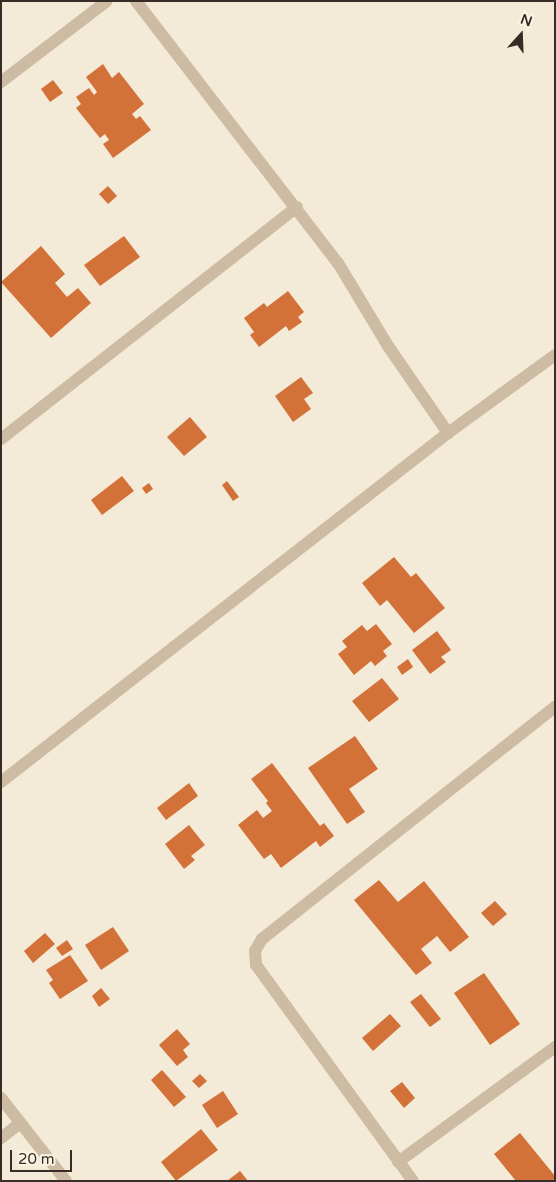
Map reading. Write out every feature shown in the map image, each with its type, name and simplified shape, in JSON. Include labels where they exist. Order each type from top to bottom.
[{"type":"street","points":[[1,82],[107,1]]},
{"type":"street","points":[[136,1],[338,262],[388,346],[448,433]]},
{"type":"street","points":[[1,439],[297,207]]},
{"type":"street","points":[[1,782],[448,433],[555,355]]},
{"type":"street","points":[[413,1181],[256,965],[255,951],[262,939],[555,707]]},
{"type":"street","points":[[398,1162],[555,1047]]},
{"type":"street","points":[[1,1098],[66,1181]]},
{"type":"street","points":[[1,1138],[20,1123]]},
{"type":"building","points":[[103,64],[112,78],[119,72],[144,104],[132,114],[136,119],[140,116],[151,130],[113,158],[103,144],[109,140],[105,134],[100,138],[76,108],[81,104],[76,97],[89,88],[94,95],[97,92],[86,77]]},
{"type":"building","points":[[53,80],[63,93],[50,102],[41,89]]},
{"type":"building","points":[[108,186],[117,196],[108,204],[99,194]]},
{"type":"building","points":[[124,236],[140,257],[100,286],[84,265]]},
{"type":"building","points":[[41,246],[65,274],[55,283],[67,297],[78,288],[91,303],[51,338],[1,282]]},
{"type":"building","points":[[288,291],[304,312],[298,317],[302,322],[289,331],[286,326],[259,347],[250,335],[254,332],[244,318],[264,303],[267,307]]},
{"type":"building","points":[[301,377],[313,393],[304,399],[311,409],[293,422],[275,396]]},
{"type":"building","points":[[190,417],[207,437],[184,456],[167,437]]},
{"type":"building","points":[[122,476],[134,491],[102,515],[91,500]]},
{"type":"building","points":[[227,481],[239,497],[233,501],[222,485]]},
{"type":"building","points":[[149,483],[153,489],[146,494],[142,488]]},
{"type":"building","points":[[394,557],[411,577],[416,573],[445,608],[414,633],[387,600],[380,606],[362,583]]},
{"type":"building","points":[[376,624],[392,644],[383,651],[387,656],[375,666],[371,661],[354,675],[338,654],[347,647],[342,641],[362,625],[367,631]]},
{"type":"building","points":[[437,631],[451,650],[441,657],[446,662],[430,674],[412,650]]},
{"type":"building","points":[[408,659],[413,667],[402,675],[397,667]]},
{"type":"building","points":[[382,678],[399,699],[369,722],[352,701]]},
{"type":"building","points":[[355,736],[378,769],[349,789],[365,812],[347,824],[308,768]]},
{"type":"building","points":[[272,763],[320,826],[324,823],[334,836],[320,847],[316,841],[281,868],[271,854],[264,859],[238,825],[257,810],[263,818],[272,811],[266,803],[268,801],[251,779]]},
{"type":"building","points":[[189,783],[198,796],[166,820],[157,808]]},
{"type":"building","points":[[189,825],[205,845],[191,856],[195,860],[184,869],[165,844]]},
{"type":"building","points":[[379,880],[398,902],[424,881],[469,937],[450,952],[437,936],[421,949],[432,963],[416,975],[354,900]]},
{"type":"building","points":[[495,901],[507,914],[493,926],[481,913]]},
{"type":"building","points":[[113,927],[129,951],[101,970],[85,945]]},
{"type":"building","points":[[45,933],[55,944],[33,963],[24,951]]},
{"type":"building","points":[[67,940],[73,949],[62,956],[56,948]]},
{"type":"building","points":[[70,955],[88,981],[60,999],[49,983],[53,980],[46,970]]},
{"type":"building","points":[[484,973],[520,1024],[490,1045],[454,993]]},
{"type":"building","points":[[101,988],[110,999],[99,1007],[92,996]]},
{"type":"building","points":[[421,994],[441,1019],[430,1027],[410,1002]]},
{"type":"building","points":[[390,1014],[401,1026],[373,1051],[362,1038]]},
{"type":"building","points":[[177,1029],[190,1044],[183,1050],[188,1057],[177,1066],[159,1045]]},
{"type":"building","points":[[162,1070],[186,1097],[174,1107],[151,1080]]},
{"type":"building","points":[[200,1074],[207,1081],[199,1088],[192,1081]]},
{"type":"building","points":[[402,1082],[415,1098],[404,1108],[390,1091]]},
{"type":"building","points":[[223,1091],[238,1114],[217,1128],[202,1105]]},
{"type":"building","points":[[201,1129],[218,1150],[176,1181],[161,1162]]},
{"type":"building","points":[[520,1133],[555,1176],[553,1181],[516,1181],[494,1154]]},
{"type":"building","points":[[240,1171],[248,1181],[227,1181]]}]
